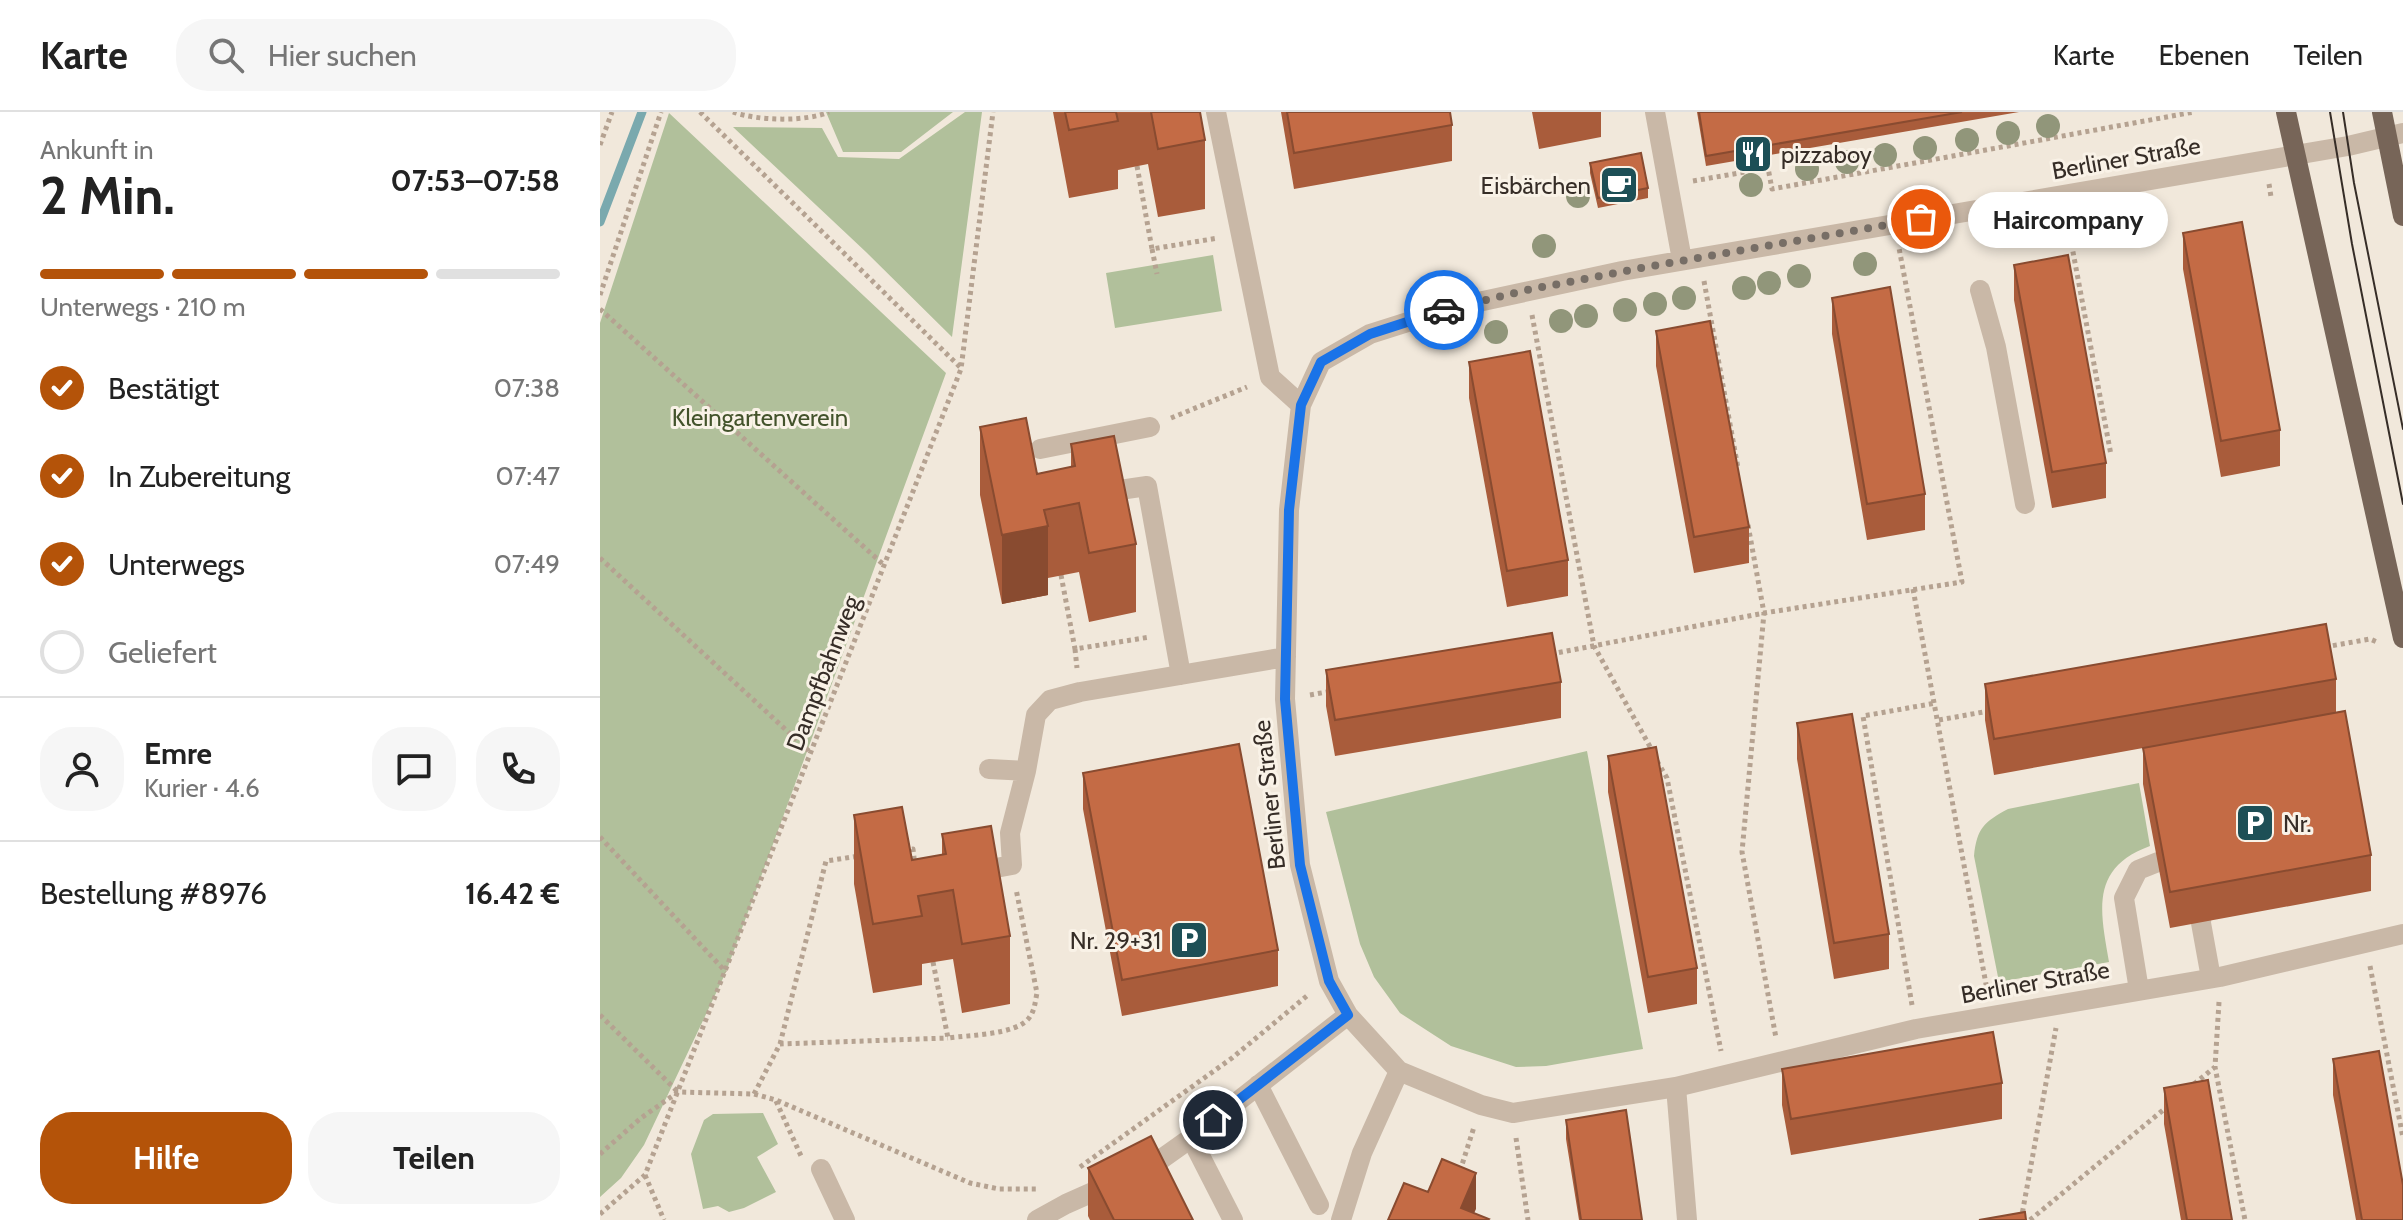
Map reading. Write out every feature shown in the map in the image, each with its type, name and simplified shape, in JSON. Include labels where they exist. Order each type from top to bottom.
[{"type":"main road","points":[[2286,112],[2394,642]]},
{"type":"main road","points":[[2382,112],[2395,135],[2403,216]]},
{"type":"street","points":[[1216,112],[1270,377],[1301,405]]},
{"type":"street","points":[[1655,112],[1669,186],[1691,258]]},
{"type":"street","name":"Berliner Straße","points":[[2395,135],[1691,258],[1455,307],[1370,334],[1321,362],[1301,405],[1289,510],[1285,699],[1300,865],[1329,981],[1348,1015],[1399,1071],[1481,1105],[1513,1113],[1676,1087],[1916,1029],[2215,977],[2403,934]]},
{"type":"street","points":[[1980,290],[1996,347],[2025,504]]},
{"type":"street","points":[[1040,449],[1150,427]]},
{"type":"street","points":[[1097,439],[1106,492],[1147,486],[1181,675]]},
{"type":"street","points":[[949,876],[1012,865],[1010,833],[1036,715],[1050,700],[1080,692],[1286,657]]},
{"type":"street","points":[[989,769],[1026,771]]},
{"type":"street","points":[[2139,990],[2124,898],[2138,870],[2158,862]]},
{"type":"street","points":[[2202,911],[2201,923],[2215,977]]},
{"type":"street","points":[[1037,1220],[1153,1165],[1348,1015]]},
{"type":"street","points":[[1341,1220],[1362,1153],[1399,1071]]},
{"type":"street","points":[[1258,1085],[1319,1205]]},
{"type":"street","points":[[1676,1087],[1687,1220]]},
{"type":"street","points":[[1191,1138],[1233,1220]]},
{"type":"street","points":[[813,1168],[845,1220]]},
{"type":"path","points":[[600,145],[612,112]]},
{"type":"path","points":[[600,295],[661,112]]},
{"type":"path","points":[[700,112],[961,369]]},
{"type":"path","points":[[733,112],[783,119],[820,116],[829,112]]},
{"type":"path","name":"Dampfbahnweg","points":[[600,1214],[645,1175],[961,369],[993,112]]},
{"type":"path","points":[[1669,186],[1768,168],[1772,189],[2194,112]]},
{"type":"path","points":[[1137,166],[1157,274]]},
{"type":"path","points":[[2062,195],[2111,455]]},
{"type":"path","points":[[1548,654],[1764,613],[1962,582],[1894,224]]},
{"type":"path","points":[[1152,249],[1240,234]]},
{"type":"path","points":[[1691,258],[1739,474]]},
{"type":"path","points":[[1527,290],[1594,646],[1667,778],[1726,1076]]},
{"type":"path","points":[[600,309],[885,566]]},
{"type":"path","points":[[1150,427],[1270,377]]},
{"type":"path","points":[[1747,521],[1764,613],[1742,852],[1781,1062]]},
{"type":"path","points":[[600,558],[811,753]]},
{"type":"path","points":[[1061,575],[1075,649],[1173,633]]},
{"type":"path","points":[[1913,589],[1992,1015]]},
{"type":"path","points":[[2324,648],[2370,639],[2394,642]]},
{"type":"path","points":[[1285,699],[1347,689]]},
{"type":"path","points":[[1916,1029],[1863,716],[1936,703]]},
{"type":"path","points":[[1939,720],[2000,709]]},
{"type":"path","points":[[600,837],[726,972]]},
{"type":"path","points":[[898,851],[913,849],[916,871]]},
{"type":"path","points":[[754,1094],[780,1044],[826,861],[869,855]]},
{"type":"path","points":[[780,1044],[948,1038],[1017,1028],[1028,1020],[1037,993],[1012,865]]},
{"type":"path","points":[[2366,942],[2403,1138]]},
{"type":"path","points":[[933,962],[948,1038]]},
{"type":"path","points":[[2215,977],[2215,1067],[2245,1220]]},
{"type":"path","points":[[1075,1171],[1232,1058],[1329,981]]},
{"type":"path","points":[[2021,1220],[2060,1003]]},
{"type":"path","points":[[600,1015],[678,1092]]},
{"type":"path","points":[[2192,1086],[2215,1067]]},
{"type":"path","points":[[600,1154],[641,1118],[678,1092],[754,1094],[776,1100],[970,1183],[999,1189],[1033,1190],[1043,1186]]},
{"type":"path","points":[[776,1100],[813,1168]]},
{"type":"path","points":[[1456,1185],[1481,1105]]},
{"type":"path","points":[[2030,1220],[2169,1105]]},
{"type":"path","points":[[1513,1113],[1528,1220]]},
{"type":"path","points":[[645,1175],[664,1220]]},
{"type":"green space","points":[[826,112],[953,112],[901,152],[843,152]]},
{"type":"green space","points":[[965,112],[982,112],[952,337],[733,127],[822,128],[838,157],[899,159]]},
{"type":"green space","name":"Kleingartenverein","points":[[669,113],[946,373],[726,972],[644,1145],[621,1178],[600,1197],[600,323]]},
{"type":"green space","points":[[1213,255],[1222,311],[1115,328],[1106,273]]},
{"type":"green space","points":[[1587,751],[1643,1049],[1546,1066],[1516,1067],[1451,1046],[1400,1013],[1374,977],[1360,944],[1326,812]]},
{"type":"green space","points":[[2139,783],[2150,846],[2117,866],[2108,879],[2102,908],[2109,962],[1999,982],[1974,856],[1983,827],[2008,809]]},
{"type":"green space","points":[[763,1113],[778,1144],[757,1157],[776,1192],[729,1212],[718,1206],[703,1209],[691,1154],[704,1120],[713,1114]]},
{"type":"building","points":[[1065,112],[1116,112],[1118,121],[1069,130]]},
{"type":"building","points":[[1151,112],[1200,112],[1205,140],[1158,149]]},
{"type":"building","points":[[1287,112],[1450,112],[1452,125],[1294,153]]},
{"type":"building","points":[[1699,112],[1962,112],[1706,156]]},
{"type":"building","name":"Eisbärchen","points":[[1641,153],[1648,188],[1598,198],[1590,163]]},
{"type":"building","points":[[2242,222],[2280,430],[2221,441],[2183,233]]},
{"type":"building","points":[[2068,255],[2106,463],[2052,472],[2014,265]]},
{"type":"building","points":[[1890,287],[1925,494],[1867,504],[1832,298]]},
{"type":"building","points":[[1710,321],[1749,527],[1694,537],[1656,331]]},
{"type":"building","points":[[1530,351],[1568,560],[1507,571],[1469,362]]},
{"type":"building","points":[[1026,418],[1037,474],[1075,466],[1071,444],[1114,436],[1136,544],[1089,553],[1079,503],[1044,510],[1048,526],[1002,535],[980,427]]},
{"type":"building","points":[[2326,624],[2336,679],[1994,739],[1985,684]]},
{"type":"building","points":[[1552,633],[1561,682],[1335,720],[1326,670]]},
{"type":"building","name":"Nr.","points":[[2345,711],[2371,855],[2170,892],[2143,748]]},
{"type":"building","points":[[1852,714],[1889,934],[1834,943],[1797,723]]},
{"type":"building","name":"Nr. 29+31","points":[[1239,744],[1278,950],[1122,980],[1083,773]]},
{"type":"building","points":[[1656,747],[1697,968],[1648,977],[1608,756]]},
{"type":"building","points":[[902,807],[912,860],[946,854],[942,834],[991,826],[1010,936],[962,944],[953,890],[918,896],[922,916],[873,924],[854,815]]},
{"type":"building","points":[[1993,1032],[2002,1083],[1791,1119],[1782,1069]]},
{"type":"building","points":[[2379,1051],[2403,1185],[2403,1220],[2362,1220],[2333,1059]]},
{"type":"building","points":[[2208,1080],[2232,1220],[2187,1220],[2164,1088]]},
{"type":"building","points":[[1626,1110],[1642,1220],[1581,1220],[1566,1120]]},
{"type":"building","points":[[1151,1136],[1193,1220],[1114,1220],[1088,1168]]},
{"type":"building","points":[[1442,1159],[1476,1173],[1461,1208],[1489,1219],[1388,1220],[1404,1183],[1428,1192]]},
{"type":"building","points":[[2025,1212],[2026,1220],[1979,1220]]},
{"type":"waterway","points":[[600,222],[642,112]]},
{"type":"tram line","points":[[2330,112],[2352,244],[2403,504]]},
{"type":"tram line","points":[[2343,112],[2403,429]]},
{"type":"way so far","points":[[1444,310],[1652,266],[1921,219]]},
{"type":"place","name":"pizzaboy","points":[[1753,154]]},
{"type":"place","name":"Eisbärchen","points":[[1619,185]]},
{"type":"place","name":"Haircompany","points":[[1921,219]]},
{"type":"place","name":"Nr.","points":[[2255,823]]},
{"type":"place","name":"Nr. 29+31","points":[[1189,940]]},
{"type":"route","points":[[1213,1120],[1348,1015],[1329,981],[1300,865],[1285,699],[1289,510],[1301,405],[1321,362],[1370,334],[1444,310]]}]
